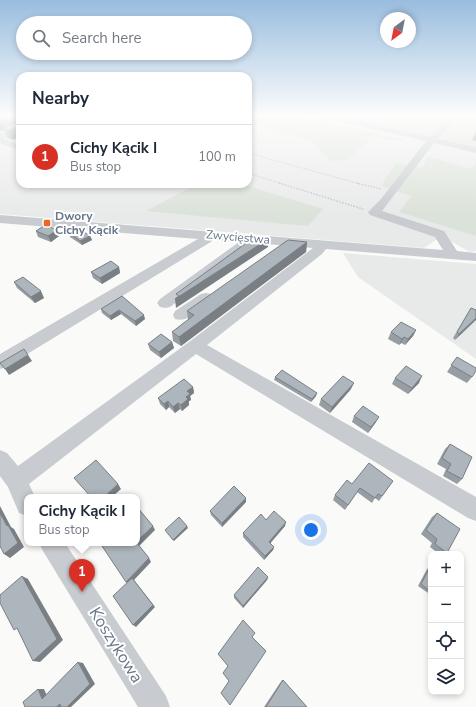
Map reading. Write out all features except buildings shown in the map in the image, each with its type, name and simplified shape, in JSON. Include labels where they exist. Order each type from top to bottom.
[{"type":"street","points":[[425,149],[374,212],[440,234],[452,255]]},
{"type":"street","name":"Zwycięstwa","points":[[0,219],[476,257]]},
{"type":"street","points":[[0,362],[213,236]]},
{"type":"street","points":[[165,303],[252,239]]},
{"type":"street","points":[[270,254],[288,241]]},
{"type":"street","points":[[16,480],[195,346],[317,251],[322,244]]},
{"type":"street","points":[[181,315],[219,289]]},
{"type":"street","points":[[195,346],[476,510]]},
{"type":"street","points":[[0,460],[16,480],[24,498]]},
{"type":"street","name":"Koszykowa","points":[[53,546],[155,707]]},
{"type":"path","points":[[252,154],[299,166],[336,178],[392,191]]},
{"type":"path","points":[[252,174],[374,212]]},
{"type":"shaded area","points":[[0,149],[16,149],[16,188],[252,188],[252,149],[476,149],[476,251],[470,252],[452,242],[436,240],[424,248],[0,214]]},
{"type":"shaded area","points":[[319,149],[359,149],[348,160],[330,161]]},
{"type":"shaded area","points":[[427,156],[471,169],[476,162],[476,236],[399,212],[411,196],[381,186],[396,163],[423,168]]},
{"type":"shaded area","points":[[252,187],[323,209],[308,226],[146,211],[189,188]]},
{"type":"shaded area","points":[[343,253],[476,264],[476,359],[358,277]]},
{"type":"place","name":"Dwory Cichy Kącik","points":[[47,223]]},
{"type":"place","name":"Cichy Kącik I","points":[[82,592]]}]
